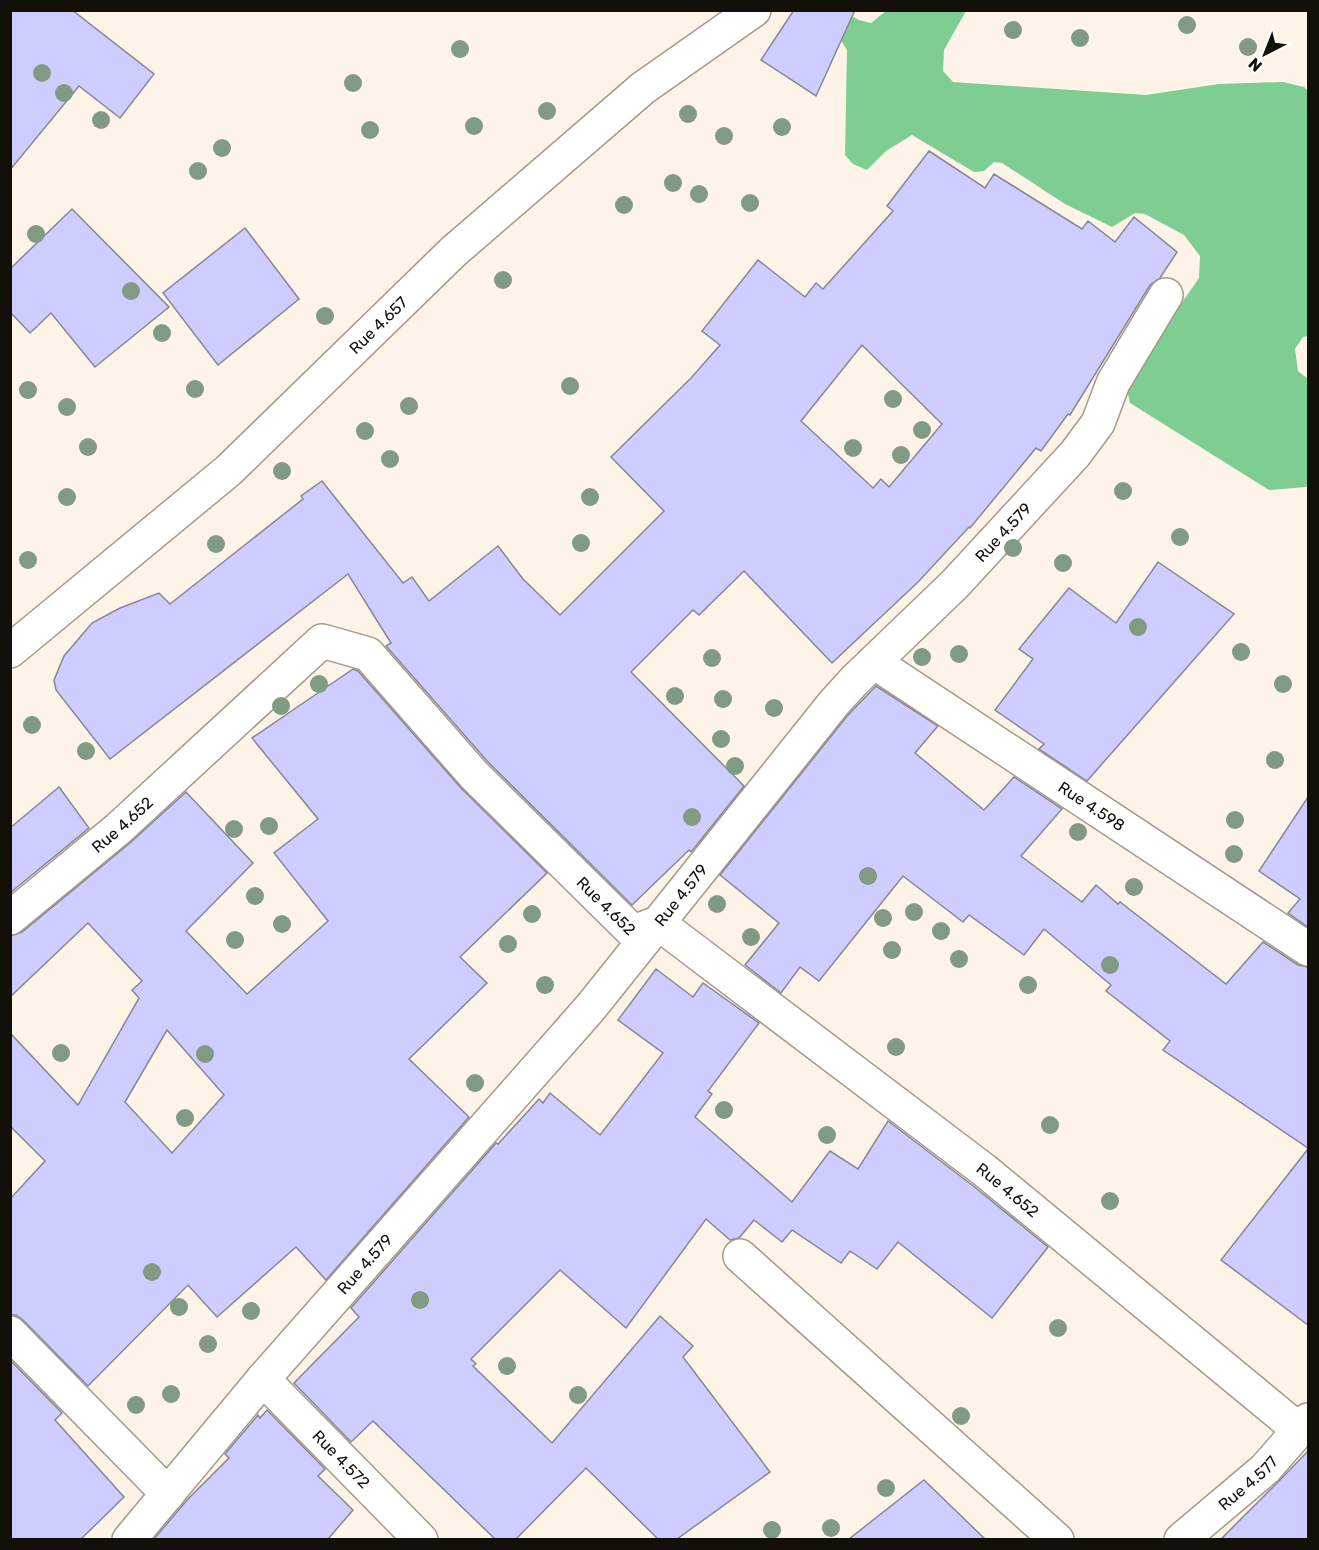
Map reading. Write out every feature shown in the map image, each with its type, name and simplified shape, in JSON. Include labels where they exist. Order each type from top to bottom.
[{"type":"street","name":"Rue 4.657","points":[[10,651],[229,470],[453,252],[643,88],[754,10]]},
{"type":"street","name":"Rue 4.579","points":[[129,1539],[263,1378],[591,1007],[809,733],[854,681],[955,584],[1075,454],[1098,423],[1113,382],[1166,295]]},
{"type":"street","name":"Rue 4.652","points":[[10,918],[118,829],[322,641],[368,654],[474,775],[633,932],[658,923],[984,1170],[1304,1425]]},
{"type":"street","name":"Rue 4.598","points":[[874,662],[1308,950]]},
{"type":"street","points":[[740,1256],[1057,1539]]},
{"type":"street","points":[[10,1333],[168,1494]]},
{"type":"street","name":"Rue 4.572","points":[[263,1378],[421,1539]]},
{"type":"street","name":"Rue 4.577","points":[[1181,1539],[1265,1469],[1304,1425]]},
{"type":"green space","points":[[822,11],[842,11],[859,20],[871,23],[886,11],[966,11],[944,50],[943,71],[953,82],[1146,95],[1219,84],[1283,82],[1304,87],[1308,91],[1308,336],[1303,337],[1295,349],[1298,371],[1308,379],[1308,483],[1306,487],[1269,490],[1130,403],[1126,385],[1199,278],[1200,256],[1184,235],[1145,214],[1135,213],[1112,227],[1065,204],[1002,163],[994,162],[984,171],[974,172],[912,135],[886,151],[867,170],[853,164],[845,155],[847,50]]},
{"type":"building","points":[[10,10],[72,10],[154,74],[120,118],[79,86],[10,170]]},
{"type":"building","points":[[794,10],[855,10],[816,96],[761,60]]},
{"type":"building","points":[[929,151],[985,188],[994,174],[1082,229],[1088,221],[1115,242],[1134,217],[1177,252],[1160,278],[1150,285],[1070,415],[1068,414],[1041,451],[1036,448],[970,528],[918,582],[832,663],[744,571],[699,615],[693,610],[631,672],[744,786],[691,852],[689,850],[632,905],[488,762],[386,646],[391,643],[348,574],[110,759],[56,690],[54,680],[64,656],[92,623],[120,608],[159,593],[170,604],[303,499],[301,496],[322,481],[403,583],[412,577],[429,601],[498,546],[523,579],[560,615],[664,511],[611,457],[691,378],[720,345],[702,331],[758,260],[805,297],[816,283],[823,289],[893,211],[887,206]],"holes":[[[862,345],[942,424],[889,487],[881,479],[873,488],[801,421]]]},
{"type":"building","points":[[72,209],[169,307],[95,367],[51,313],[30,333],[10,312],[10,269]]},
{"type":"building","points":[[245,228],[299,299],[218,365],[163,293]]},
{"type":"building","points":[[1158,562],[1234,614],[1087,781],[1039,749],[1044,744],[995,710],[1033,659],[1019,649],[1069,588],[1116,623]]},
{"type":"building","points":[[353,669],[358,671],[461,788],[547,873],[460,957],[487,983],[409,1059],[469,1117],[326,1280],[296,1247],[217,1317],[188,1285],[88,1386],[23,1320],[16,1315],[10,1315],[10,1199],[45,1161],[10,1126],[10,1033],[78,1105],[139,998],[132,990],[142,981],[88,923],[10,997],[10,936],[22,932],[130,843],[186,792],[253,863],[186,931],[247,994],[328,921],[274,853],[318,819],[252,738]],"holes":[[[167,1030],[224,1095],[172,1153],[125,1102]]]},
{"type":"building","points":[[876,686],[938,726],[915,753],[984,810],[1014,777],[1062,809],[1021,856],[1082,902],[1096,885],[1226,984],[1263,942],[1298,965],[1308,967],[1308,1148],[1163,1050],[1170,1041],[1106,991],[1111,985],[1044,929],[1024,955],[969,915],[963,922],[903,876],[819,981],[800,967],[781,993],[745,965],[779,923],[720,875],[848,715]]},
{"type":"building","points":[[59,787],[89,828],[10,893],[10,828]]},
{"type":"building","points":[[1308,797],[1308,927],[1288,913],[1300,899],[1259,871]]},
{"type":"building","points":[[656,969],[693,997],[703,983],[759,1023],[708,1091],[712,1094],[695,1117],[792,1202],[830,1151],[858,1169],[888,1121],[1048,1247],[992,1318],[898,1242],[877,1269],[850,1251],[841,1263],[792,1230],[782,1242],[754,1220],[739,1238],[730,1240],[706,1219],[626,1328],[560,1270],[471,1359],[476,1364],[473,1366],[552,1443],[660,1316],[693,1346],[683,1357],[770,1472],[677,1539],[658,1539],[586,1468],[516,1539],[495,1539],[373,1421],[351,1442],[294,1383],[359,1317],[351,1308],[496,1143],[498,1144],[539,1099],[543,1103],[550,1093],[600,1135],[663,1053],[618,1020]]},
{"type":"building","points":[[1308,1149],[1308,1325],[1221,1260]]},
{"type":"building","points":[[10,1360],[62,1413],[55,1420],[124,1497],[81,1539],[10,1539]]},
{"type":"building","points":[[267,1410],[325,1469],[318,1476],[353,1510],[328,1539],[154,1539],[188,1499],[229,1458],[225,1454],[258,1415],[260,1418]]},
{"type":"building","points":[[1308,1451],[1308,1539],[1221,1539],[1279,1481]]},
{"type":"building","points":[[924,1480],[985,1539],[849,1539]]}]
